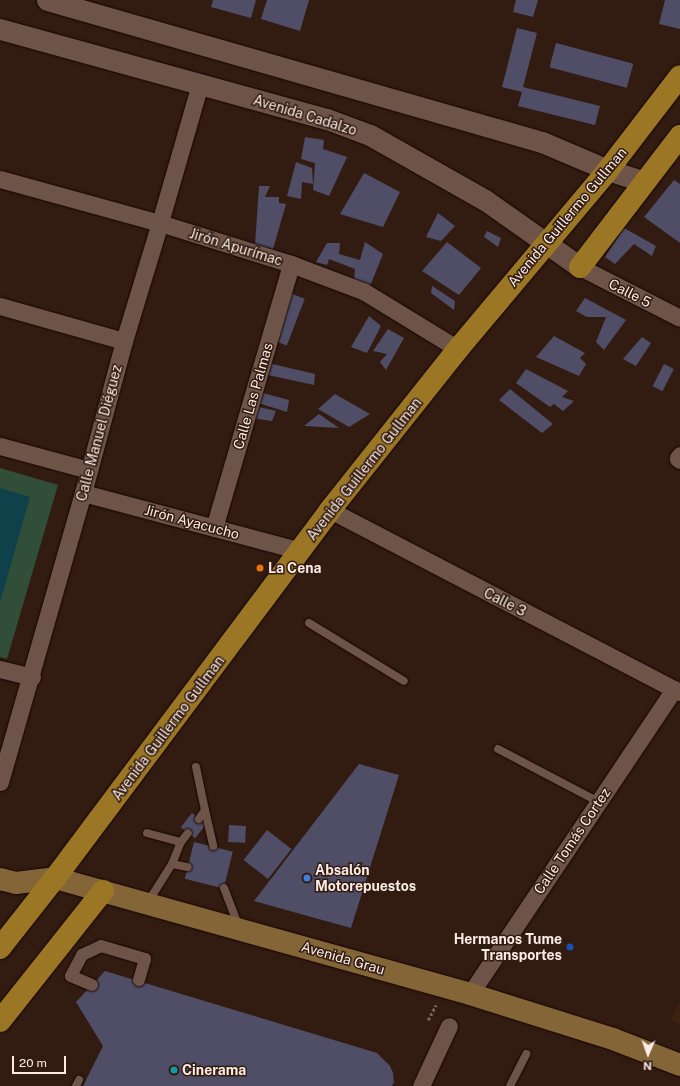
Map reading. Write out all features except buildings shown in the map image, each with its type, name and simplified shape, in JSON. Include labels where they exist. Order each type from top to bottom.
[{"type":"main road","name":"Avenida Guillermo Gullman","points":[[0,948],[56,878],[301,551],[330,510],[458,349],[608,170],[680,76]]},
{"type":"main road","points":[[580,267],[680,136]]},
{"type":"main road","name":"Avenida Grau","points":[[0,879],[16,883],[56,878],[470,994],[613,1039],[680,1065]]},
{"type":"main road","points":[[0,1021],[102,891]]},
{"type":"street","points":[[47,0],[542,142],[608,170],[644,182]]},
{"type":"street","name":"Avenida Cadalzo","points":[[0,29],[327,119],[370,135],[485,200],[580,267]]},
{"type":"street","name":"Calle Manuel Diéguez","points":[[0,782],[32,677],[124,341],[200,84]]},
{"type":"street","name":"Jirón Apurímac","points":[[0,179],[160,223],[291,264],[363,291],[458,349]]},
{"type":"street","name":"Calle Las Palmas","points":[[214,528],[291,264]]},
{"type":"street","name":"Calle 5","points":[[580,267],[680,318]]},
{"type":"street","points":[[0,306],[124,341]]},
{"type":"street","points":[[0,446],[89,470]]},
{"type":"street","name":"Jirón Ayacucho","points":[[83,493],[301,551]]},
{"type":"street","name":"Calle 3","points":[[330,510],[677,690]]},
{"type":"street","points":[[0,669],[32,677]]},
{"type":"street","name":"Calle Tomás Cortez","points":[[470,994],[599,802],[677,690]]},
{"type":"street","points":[[62,943],[82,955]]},
{"type":"street","points":[[92,985],[71,976],[82,955],[101,946],[145,959],[139,980]]},
{"type":"street","points":[[421,1086],[449,1026]]},
{"type":"lane","points":[[309,623],[404,681]]},
{"type":"lane","points":[[498,749],[599,802]]},
{"type":"lane","points":[[196,767],[213,846]]},
{"type":"lane","points":[[199,819],[205,810]]},
{"type":"lane","points":[[147,833],[181,842]]},
{"type":"lane","points":[[147,904],[172,864],[181,842],[188,833]]},
{"type":"lane","points":[[172,864],[188,867]]},
{"type":"lane","points":[[224,888],[240,930]]},
{"type":"lane","points":[[510,1086],[526,1054]]},
{"type":"shaded area","points":[[680,1002],[680,1025],[670,1020]]},
{"type":"green space","points":[[0,468],[58,485],[7,659],[0,657]]},
{"type":"water","points":[[0,488],[30,497],[0,603]]},
{"type":"place","name":"La Cena","points":[[260,568]]},
{"type":"place","name":"Absalón Motorepuestos","points":[[307,878]]},
{"type":"place","name":"Hermanos Tume Transportes","points":[[570,947]]},
{"type":"place","name":"Cinerama","points":[[174,1070]]}]
